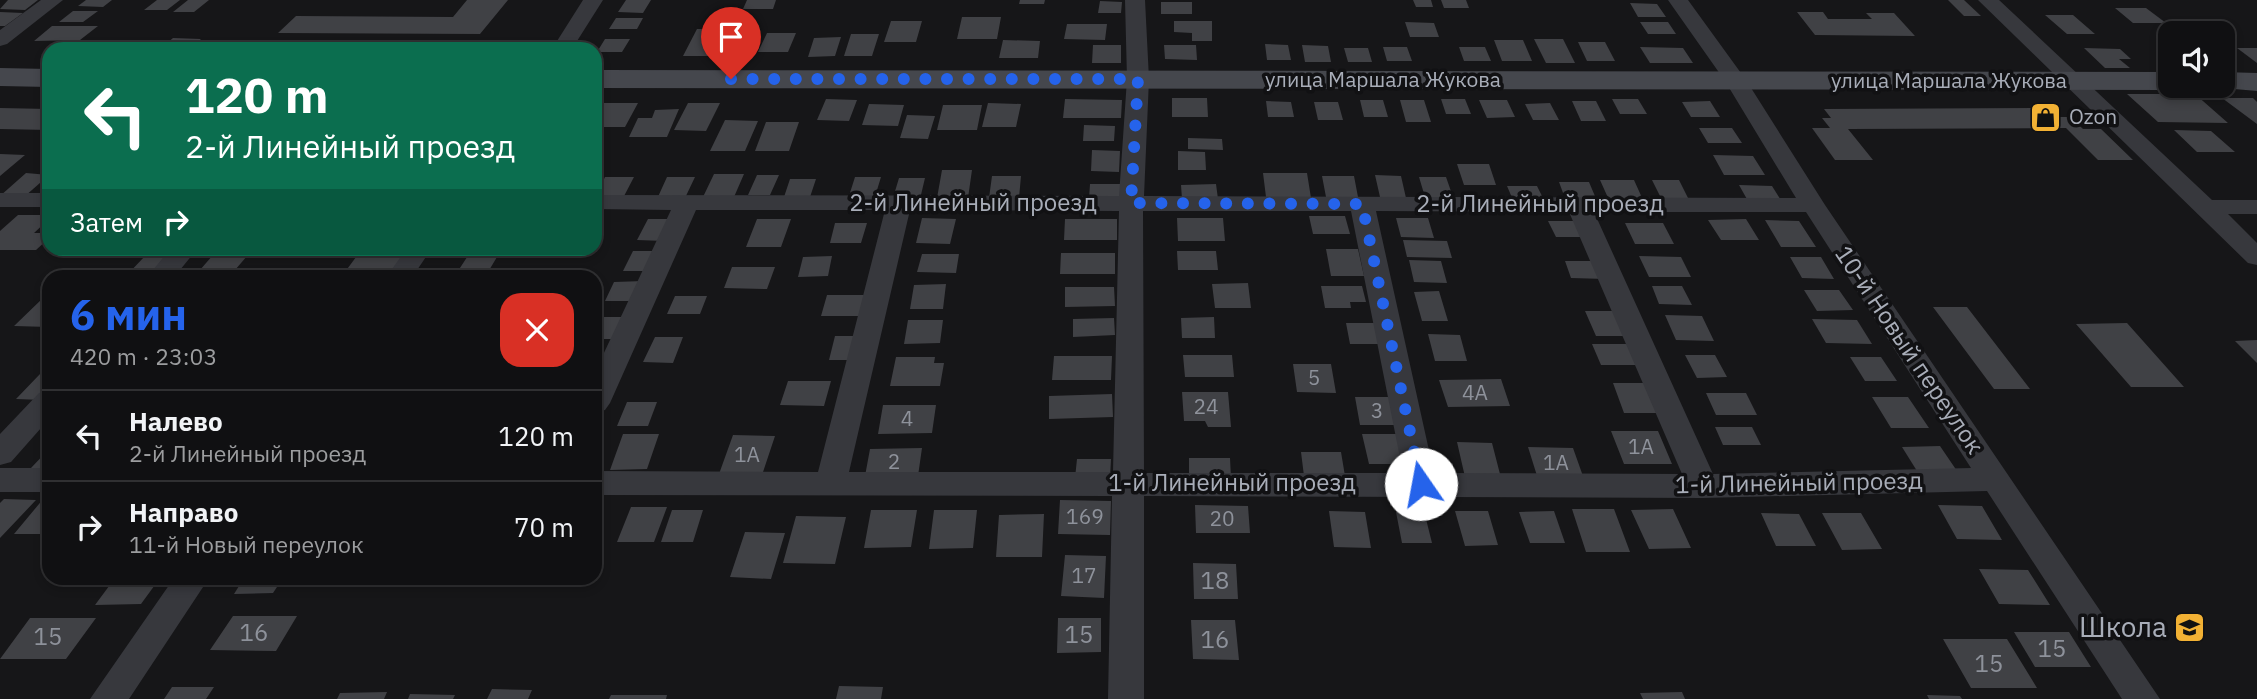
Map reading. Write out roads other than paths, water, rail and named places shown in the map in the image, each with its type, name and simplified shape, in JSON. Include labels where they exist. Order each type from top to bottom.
[{"type":"main road","points":[[0,77],[42,78]]},
{"type":"main road","name":"улица Маршала Жукова","points":[[602,79],[2158,81]]},
{"type":"main road","points":[[2235,81],[2257,82]]},
{"type":"street","points":[[0,40],[53,0]]},
{"type":"street","points":[[566,42],[593,0]]},
{"type":"street","points":[[1126,699],[1131,203],[1138,79],[1135,0]]},
{"type":"street","name":"10-й Новый переулок","points":[[1678,0],[1735,80],[1813,205],[2142,699]]},
{"type":"street","points":[[1988,0],[2076,81],[2257,257]]},
{"type":"street","points":[[3,203],[42,200]]},
{"type":"street","name":"2-й Линейный проезд","points":[[602,202],[1813,205]]},
{"type":"street","points":[[602,388],[687,202]]},
{"type":"street","points":[[831,483],[899,202]]},
{"type":"street","points":[[1362,204],[1421,484]]},
{"type":"street","points":[[1578,204],[1703,486]]},
{"type":"street","points":[[2204,207],[2257,207]]},
{"type":"street","points":[[166,270],[179,256]]},
{"type":"street","points":[[0,454],[42,408]]},
{"type":"street","points":[[0,480],[42,480]]},
{"type":"street","name":"1-й Линейный проезд","points":[[602,483],[1703,486],[1996,480]]},
{"type":"street","points":[[108,699],[187,585]]},
{"type":"place","name":"Ozon","points":[[2046,117]]},
{"type":"place","name":"Школа","points":[[2190,627]]}]
